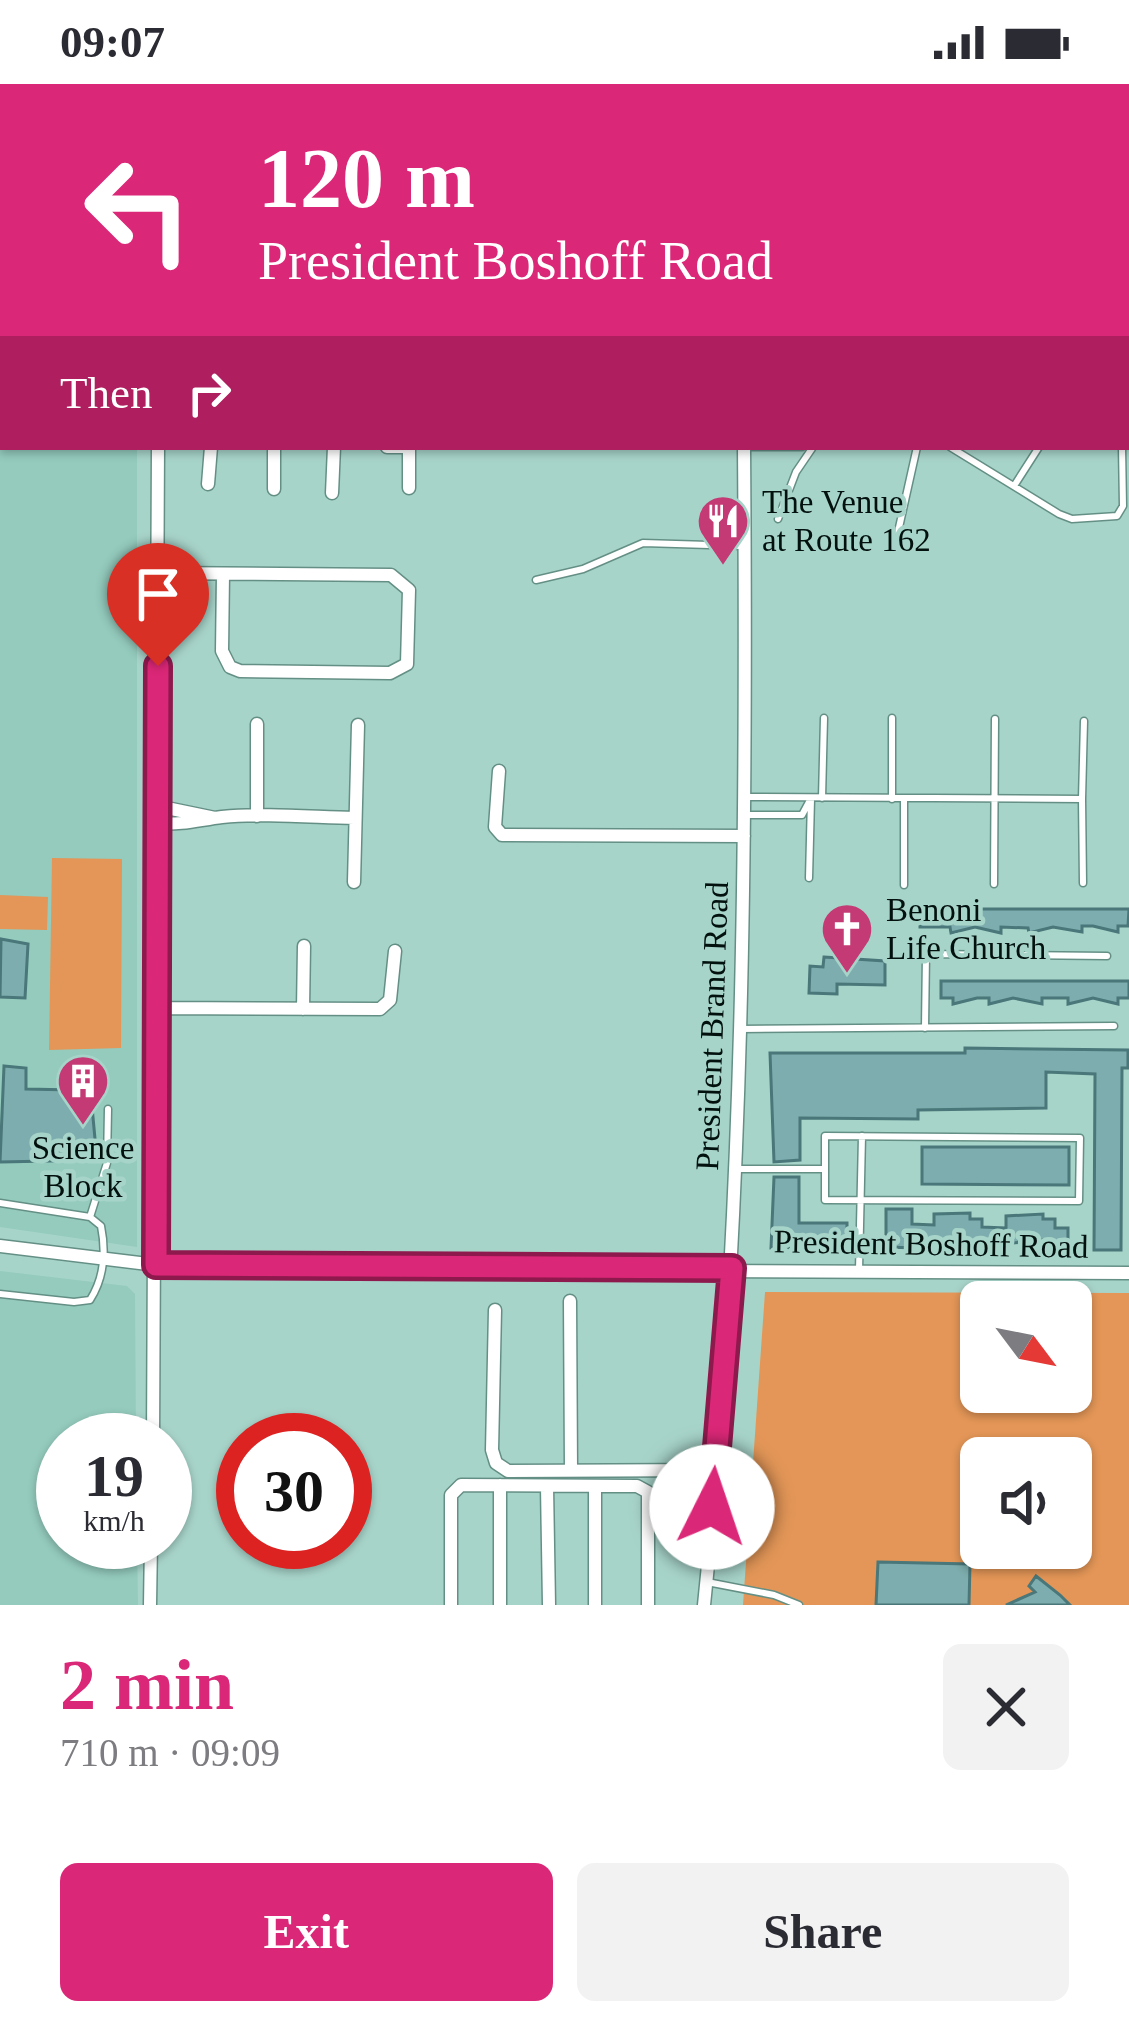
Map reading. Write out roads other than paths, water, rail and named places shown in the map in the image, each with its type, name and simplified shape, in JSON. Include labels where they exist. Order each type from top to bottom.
[{"type":"street","points":[[153,1413],[158,450]]},
{"type":"street","points":[[208,484],[211,450]]},
{"type":"street","points":[[274,450],[274,489]]},
{"type":"street","points":[[332,493],[334,450]]},
{"type":"street","points":[[409,488],[410,450]]},
{"type":"street","name":"President Brand Road","points":[[704,1605],[732,1268],[745,797],[745,450]]},
{"type":"street","points":[[158,573],[223,574],[399,578],[410,590],[407,664],[390,673],[240,671],[230,667],[222,651],[223,574]]},
{"type":"street","points":[[256,816],[257,724]]},
{"type":"street","points":[[354,882],[358,725]]},
{"type":"street","points":[[499,771],[496,827],[502,835],[744,836]]},
{"type":"street","points":[[158,806],[215,818],[354,818]]},
{"type":"street","points":[[157,823],[195,825],[215,818]]},
{"type":"street","points":[[303,1009],[304,946]]},
{"type":"street","points":[[157,1008],[386,1007],[394,951]]},
{"type":"street","name":"President Boshoff Road","points":[[0,1246],[156,1265],[1129,1273]]},
{"type":"street","points":[[570,1301],[571,1470]]},
{"type":"street","points":[[495,1310],[492,1450],[496,1462],[508,1471],[715,1470]]},
{"type":"street","points":[[451,1605],[451,1495],[461,1485],[637,1486],[648,1492],[648,1605]]},
{"type":"street","points":[[500,1485],[500,1605]]},
{"type":"street","points":[[547,1486],[549,1605]]},
{"type":"street","points":[[595,1486],[596,1605]]},
{"type":"street","points":[[150,1605],[151,1569]]},
{"type":"lane","points":[[778,519],[790,484],[811,450]]},
{"type":"lane","points":[[898,532],[916,450]]},
{"type":"lane","points":[[955,450],[1072,519],[1117,516],[1123,506],[1122,450]]},
{"type":"lane","points":[[1014,486],[1037,450]]},
{"type":"lane","points":[[536,580],[583,569],[643,543],[745,547]]},
{"type":"lane","points":[[822,799],[824,718]]},
{"type":"lane","points":[[892,718],[892,799]]},
{"type":"lane","points":[[994,884],[995,719]]},
{"type":"lane","points":[[1083,883],[1084,721]]},
{"type":"lane","points":[[745,797],[1082,799]]},
{"type":"lane","points":[[744,815],[802,815],[811,799]]},
{"type":"lane","points":[[809,878],[811,799]]},
{"type":"lane","points":[[904,799],[904,885]]},
{"type":"lane","points":[[925,1028],[926,954],[1107,956]]},
{"type":"lane","points":[[739,1029],[1114,1026]]},
{"type":"lane","points":[[90,1217],[107,1162],[108,1109]]},
{"type":"lane","points":[[825,1136],[1079,1138],[1079,1202],[825,1200],[825,1169],[825,1136]]},
{"type":"lane","points":[[859,1270],[862,1136]]},
{"type":"lane","points":[[735,1169],[825,1169]]},
{"type":"lane","points":[[0,1203],[90,1217],[101,1226],[103,1258],[101,1283],[90,1300],[0,1294]]},
{"type":"lane","points":[[707,1582],[774,1595],[799,1605]]},
{"type":"place","name":"The Venue at Route 162","points":[[723,567]]},
{"type":"place","name":"Benoni Life Church","points":[[847,975]]},
{"type":"place","name":"Science Block","points":[[83,1127]]}]
